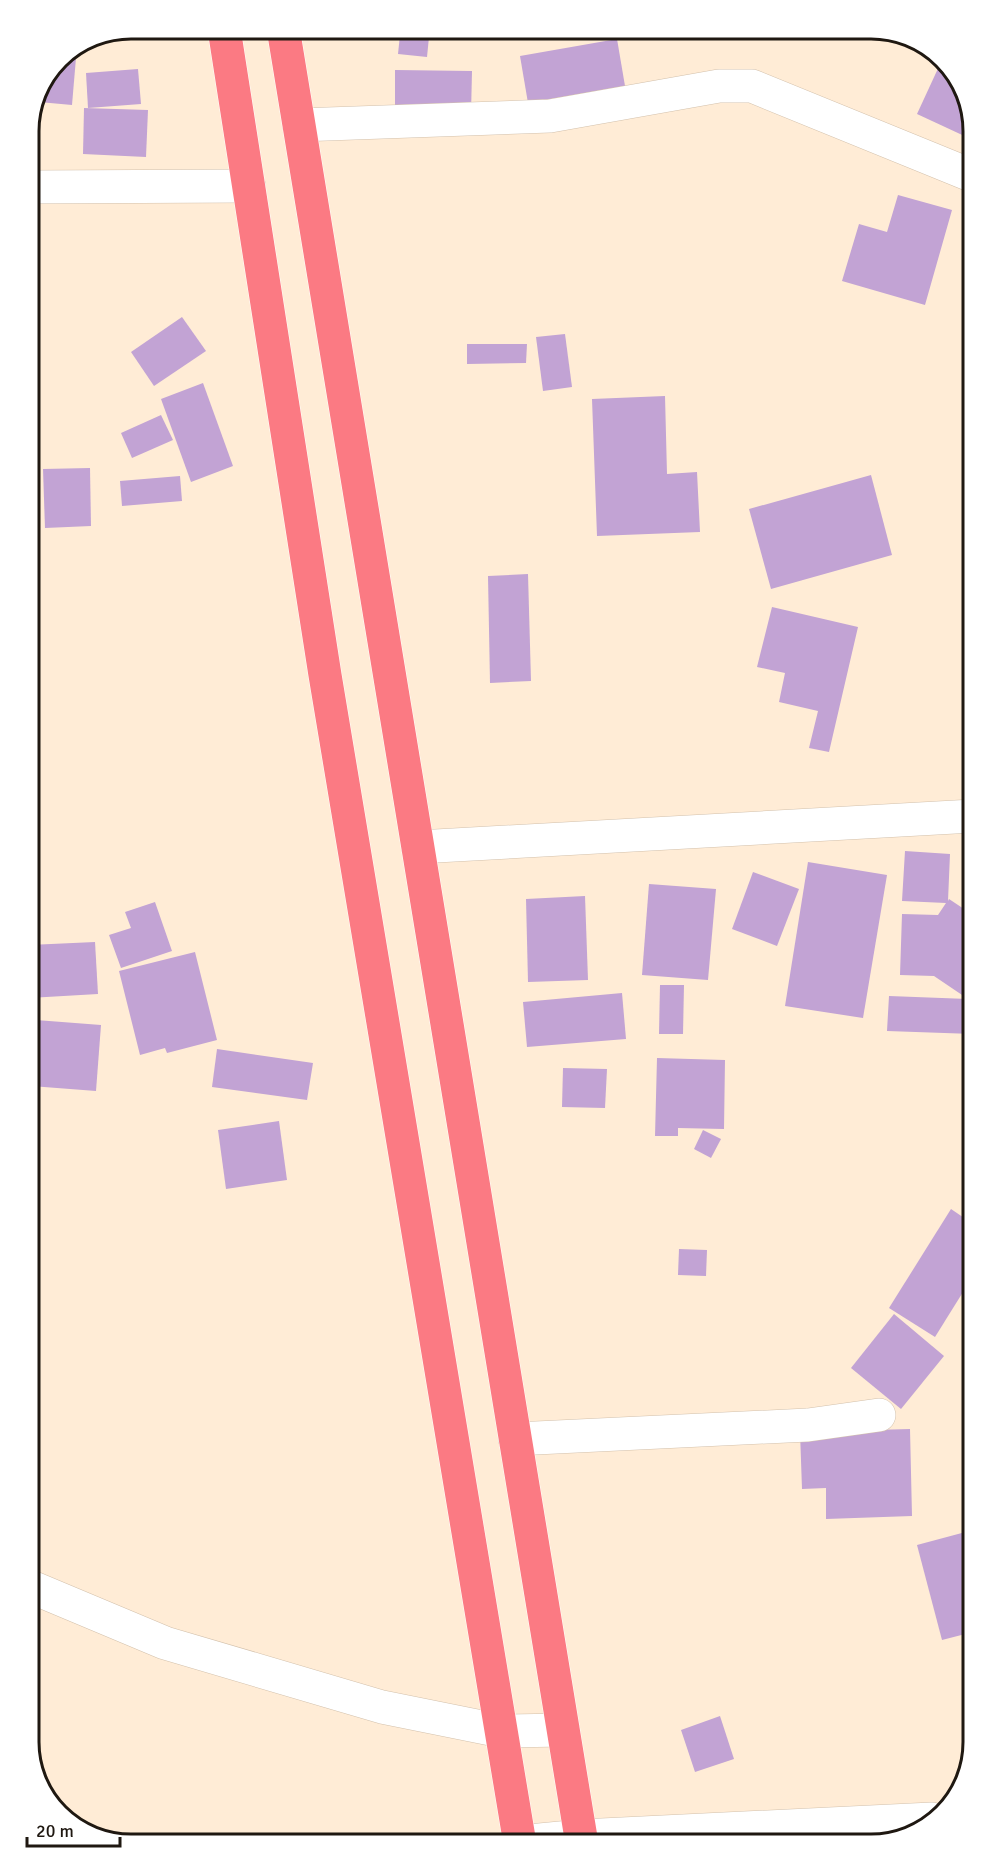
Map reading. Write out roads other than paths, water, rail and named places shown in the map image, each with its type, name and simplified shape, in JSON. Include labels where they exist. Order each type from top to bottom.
[{"type":"highway","points":[[226,39],[325,675],[518,1834]]},
{"type":"highway","points":[[285,39],[580,1834]]},
{"type":"street","points":[[299,125],[550,116],[719,86],[752,86],[963,172]]},
{"type":"street","points":[[39,187],[249,186]]},
{"type":"street","points":[[418,847],[963,817]]},
{"type":"street","points":[[515,1439],[808,1425],[879,1415]]},
{"type":"street","points":[[39,1591],[165,1643],[382,1707],[501,1731],[563,1730]]},
{"type":"street","points":[[681,1834],[920,1820]]}]
